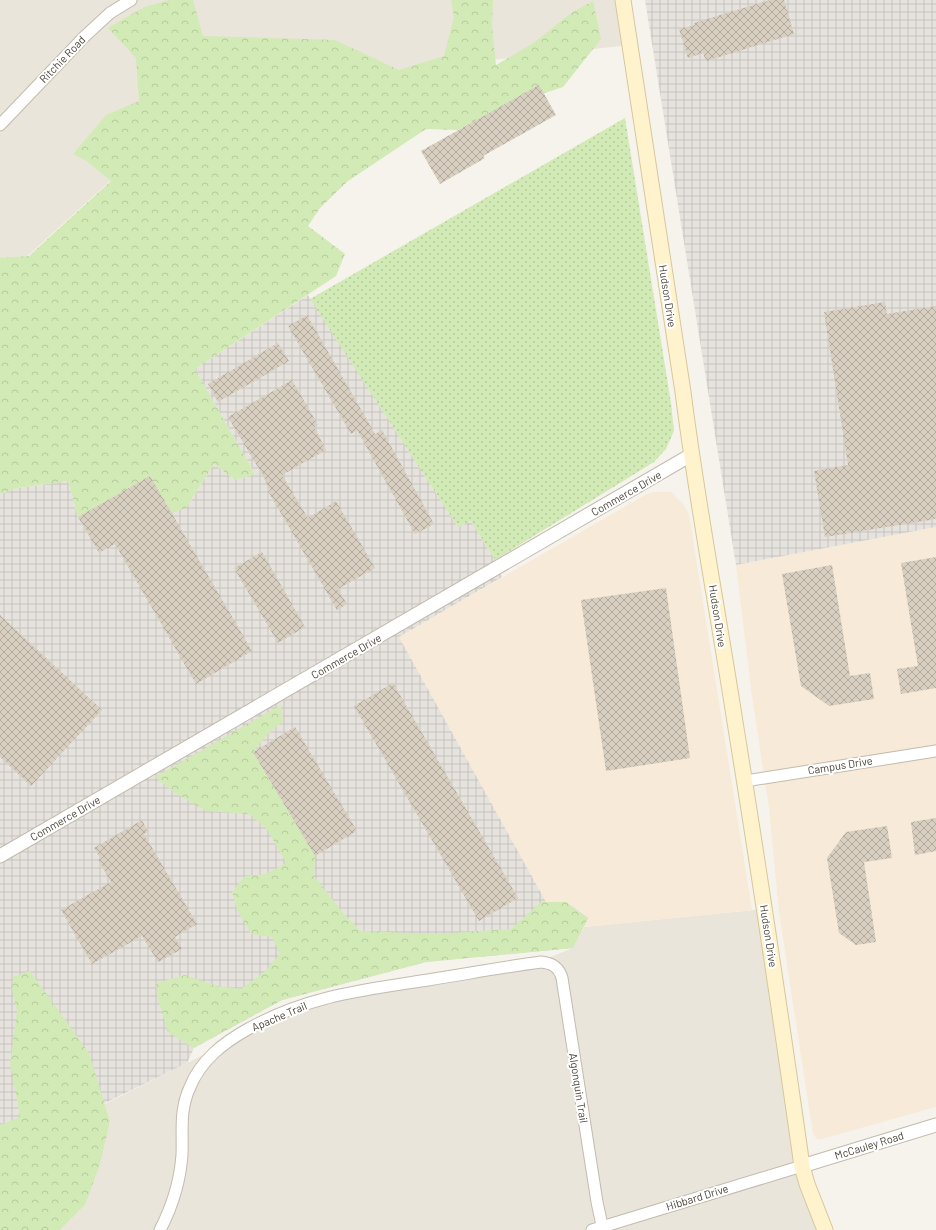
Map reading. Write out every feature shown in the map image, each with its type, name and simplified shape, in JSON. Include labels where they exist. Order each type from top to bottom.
[{"type":"main road","name":"Hudson Drive","points":[[623,0],[682,384],[691,455],[745,781],[802,1166],[824,1230]]},
{"type":"street","name":"Ritchie Road","points":[[0,125],[84,37],[110,13],[131,0]]},
{"type":"street","name":"Commerce Drive","points":[[0,856],[691,455]]},
{"type":"street","name":"Campus Drive","points":[[745,781],[936,751]]},
{"type":"street","name":"Algonquin Trail","points":[[538,962],[548,962],[561,972],[597,1202],[599,1229]]},
{"type":"street","name":"Apache Trail","points":[[160,1230],[170,1208],[178,1181],[182,1155],[182,1120],[185,1099],[202,1066],[219,1047],[230,1039],[289,1009],[332,996],[538,962]]},
{"type":"street","name":"McCauley Road","points":[[802,1166],[936,1125]]},
{"type":"street","name":"Hibbard Drive","points":[[599,1229],[802,1166]]},
{"type":"shaded area","points":[[0,0],[623,0],[630,45],[209,91],[0,281]]},
{"type":"shaded area","points":[[645,0],[936,0],[936,527],[736,565]]},
{"type":"shaded area","points":[[308,295],[458,527],[471,521],[495,560],[502,577],[399,637],[546,902],[566,902],[588,918],[573,948],[426,962],[282,1000],[194,1048],[187,1063],[105,1103],[0,1131],[0,494],[18,488],[68,481],[78,517],[150,476],[186,508],[214,464],[235,480],[255,474],[195,369]]},
{"type":"shaded area","points":[[654,492],[671,492],[683,504],[689,514],[752,910],[584,927],[588,918],[566,902],[546,902],[399,637],[645,495]]},
{"type":"shaded area","points":[[936,527],[936,1107],[818,1140],[813,1134],[779,912],[769,808],[752,696],[736,565]]},
{"type":"shaded area","points":[[765,909],[802,1166],[825,1230],[60,1230],[85,1205],[110,1121],[105,1104],[219,1047],[289,1009],[538,962],[573,948],[584,927]]},
{"type":"green space","points":[[169,0],[193,0],[203,36],[335,40],[399,70],[444,56],[454,17],[451,0],[493,0],[492,26],[496,65],[535,42],[571,13],[593,1],[601,39],[563,87],[499,108],[458,130],[426,129],[348,181],[320,208],[308,226],[345,254],[336,276],[195,369],[255,474],[235,480],[214,464],[186,508],[172,513],[150,476],[78,517],[68,481],[18,488],[0,494],[0,258],[29,256],[111,181],[85,160],[73,154],[106,115],[139,101],[136,58],[108,28],[144,7]]},
{"type":"green space","points":[[625,118],[671,403],[674,431],[666,449],[654,462],[495,560],[471,521],[458,527],[310,299]]},
{"type":"green space","points":[[281,705],[283,721],[267,735],[253,752],[315,856],[314,876],[344,914],[361,931],[434,934],[511,929],[541,902],[566,902],[588,918],[573,948],[426,962],[282,1000],[193,1048],[168,1032],[158,999],[156,983],[185,975],[217,986],[241,989],[264,972],[280,954],[272,937],[251,934],[237,910],[232,892],[245,876],[266,874],[286,863],[267,829],[249,814],[206,811],[175,793],[155,777]]},
{"type":"green space","points":[[30,971],[89,1053],[110,1121],[100,1164],[85,1205],[60,1230],[0,1230],[0,1125],[20,1117],[10,1063],[17,1011],[12,989],[13,977]]},
{"type":"building","points":[[770,0],[784,0],[794,34],[706,61],[703,53],[688,58],[679,29]]},
{"type":"building","points":[[539,85],[556,115],[483,156],[485,158],[440,184],[421,151]]},
{"type":"building","points":[[885,302],[887,314],[936,306],[936,519],[825,537],[814,471],[848,465],[824,312]]},
{"type":"building","points":[[307,315],[375,434],[382,430],[434,524],[415,534],[357,430],[351,434],[288,326]]},
{"type":"building","points":[[278,343],[289,361],[218,402],[208,384]]},
{"type":"building","points":[[292,380],[318,425],[314,427],[326,450],[282,475],[308,518],[336,501],[375,568],[338,589],[347,604],[337,610],[268,491],[270,490],[262,474],[228,417]]},
{"type":"building","points":[[150,476],[252,651],[196,684],[115,544],[99,553],[78,517]]},
{"type":"building","points":[[262,552],[305,627],[278,643],[234,568]]},
{"type":"building","points":[[936,557],[936,688],[901,694],[897,669],[918,666],[901,563]]},
{"type":"building","points":[[832,565],[850,676],[870,673],[874,699],[829,706],[801,686],[782,574]]},
{"type":"building","points":[[666,588],[690,758],[606,771],[581,600]]},
{"type":"building","points":[[0,615],[102,710],[31,786],[0,757]]},
{"type":"building","points":[[393,683],[518,898],[479,921],[354,706]]},
{"type":"building","points":[[295,727],[357,831],[315,856],[253,752]]},
{"type":"building","points":[[936,818],[936,851],[915,855],[911,822]]},
{"type":"building","points":[[142,820],[148,832],[144,834],[197,924],[175,937],[182,949],[158,962],[142,936],[92,964],[61,910],[111,882],[98,860],[101,859],[94,848]]},
{"type":"building","points":[[887,826],[892,858],[864,862],[876,942],[856,945],[839,933],[827,858],[846,832]]}]
